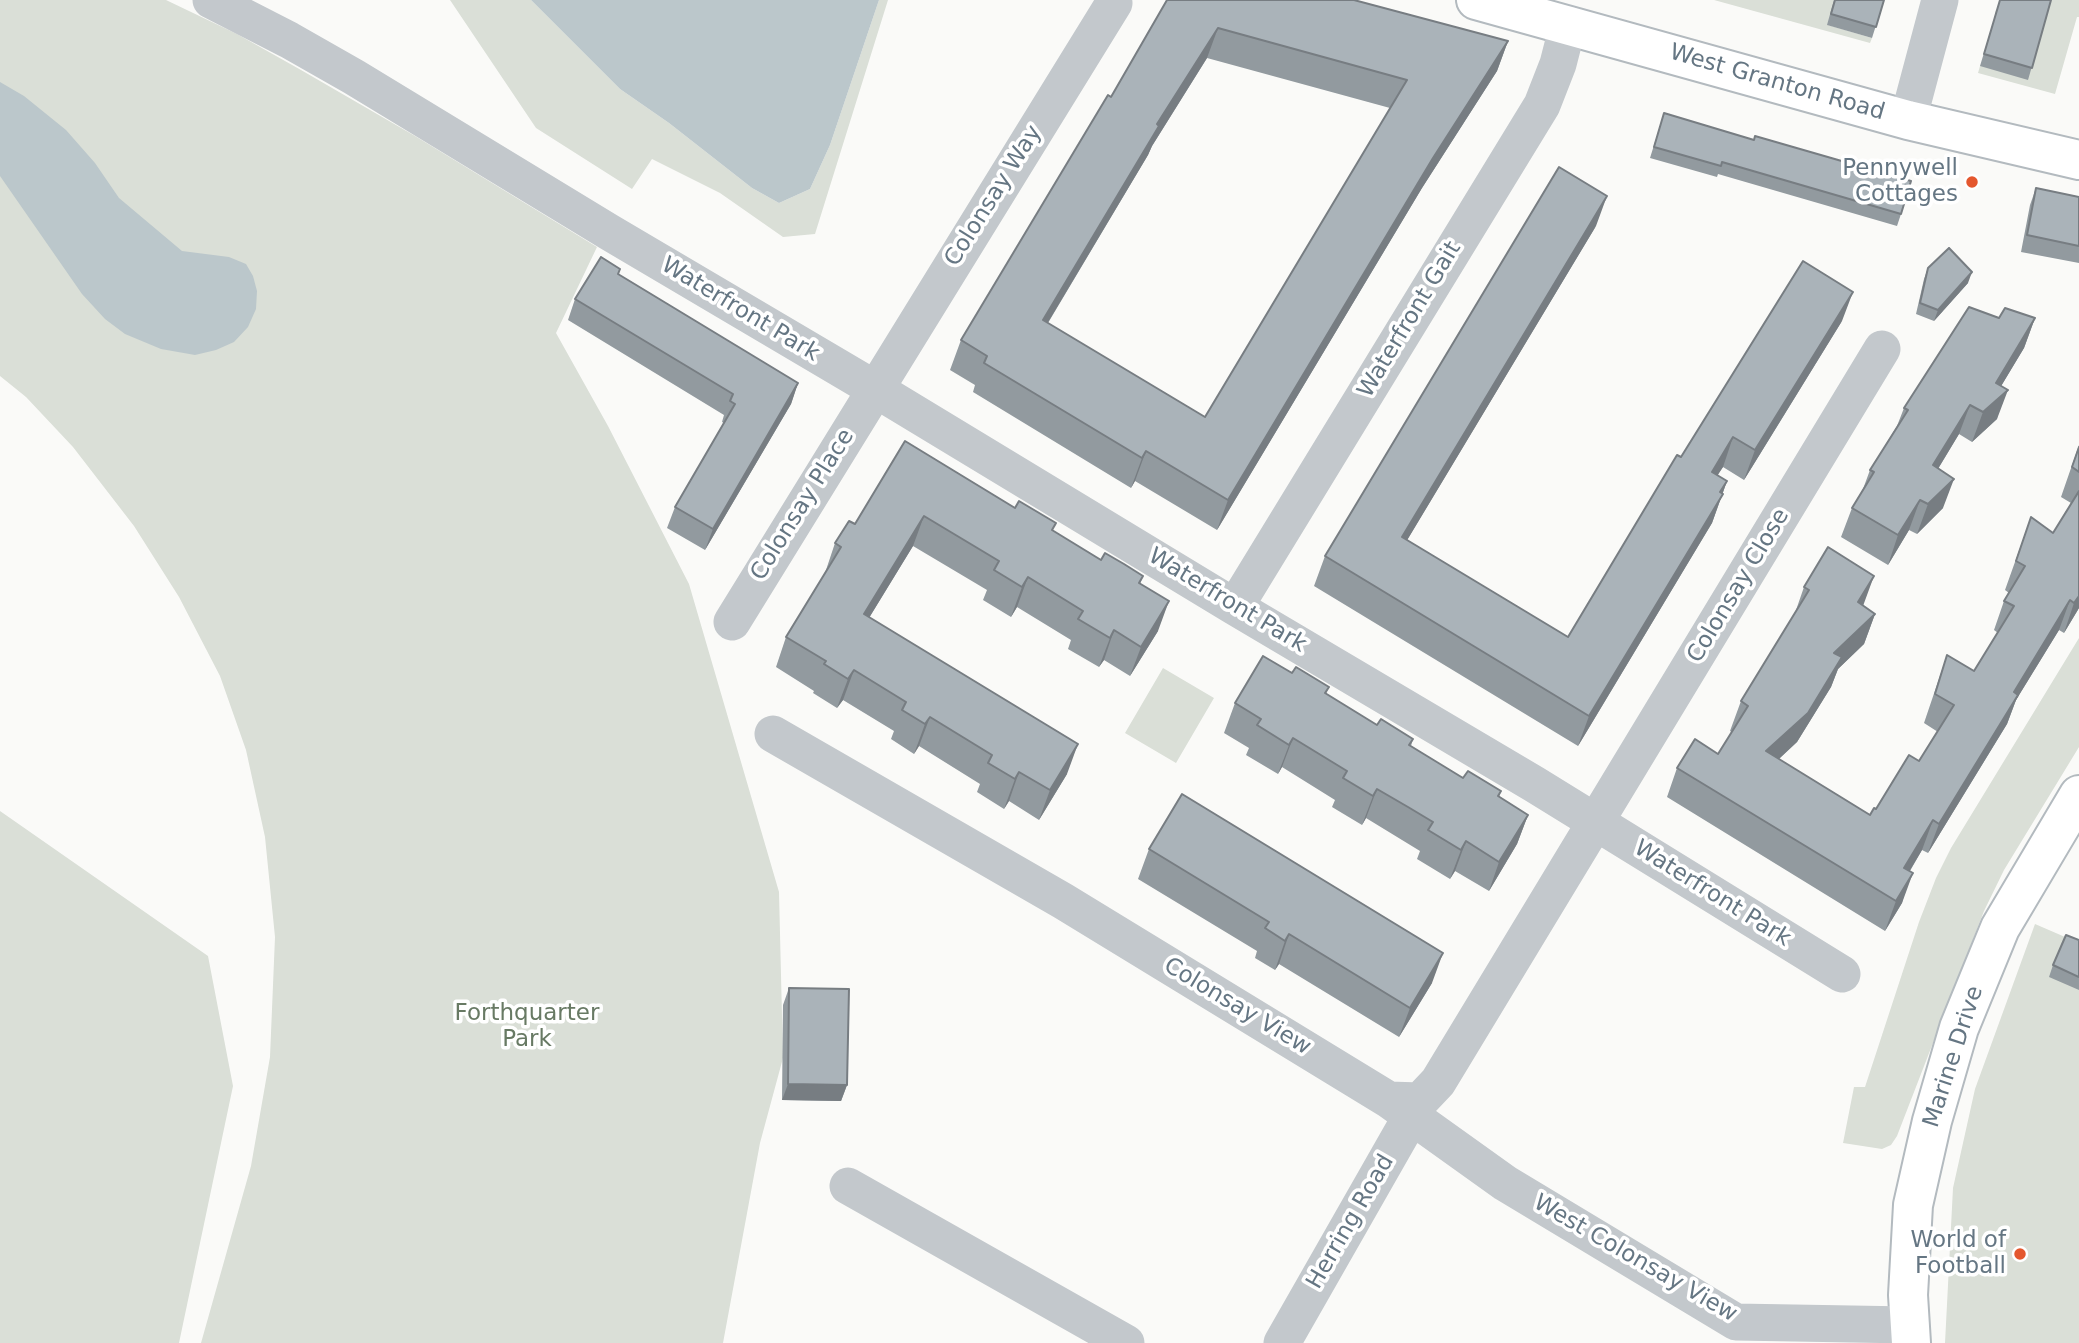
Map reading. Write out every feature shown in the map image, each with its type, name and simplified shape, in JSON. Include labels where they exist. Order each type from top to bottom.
[{"type":"street","name":"Waterfront Park","points":[[211,0],[354,77],[1595,822],[1842,974]]},
{"type":"street","name":"West Granton Road","points":[[1476,0],[1908,120],[2079,160]]},
{"type":"street","points":[[1908,120],[1940,0]]},
{"type":"street","name":"Colonsay Way","points":[[875,389],[1114,3]]},
{"type":"street","name":"Waterfront Gait","points":[[1235,607],[1542,105],[1569,25]]},
{"type":"street","name":"Colonsay Close","points":[[1595,822],[1882,349]]},
{"type":"street","name":"Colonsay Place","points":[[732,622],[875,389]]},
{"type":"street","name":"Colonsay View","points":[[773,734],[1063,901],[1407,1106]]},
{"type":"street","name":"Marine Drive","points":[[1911,1334],[1908,1296],[1913,1205],[1932,1121],[1959,1028],[2000,928],[2079,795]]},
{"type":"street","points":[[1407,1106],[1438,1082],[1595,822]]},
{"type":"street","name":"West Colonsay View","points":[[1407,1106],[1505,1183],[1736,1322],[1911,1334]]},
{"type":"street","name":"Herring Road","points":[[1282,1343],[1407,1106]]},
{"type":"street","points":[[849,1185],[1126,1343]]},
{"type":"green space","name":"Forthquarter Park","points":[[0,0],[166,0],[237,34],[301,70],[597,247],[556,333],[608,426],[689,584],[779,892],[783,1058],[760,1143],[723,1343],[201,1343],[251,1166],[270,1057],[275,937],[265,837],[246,750],[220,676],[179,597],[134,526],[73,447],[26,397],[0,376]]},
{"type":"green space","points":[[450,0],[531,0],[620,89],[669,123],[752,188],[779,203],[810,189],[830,145],[879,0],[888,0],[815,234],[783,237],[720,193],[652,159],[632,189],[536,128]]},
{"type":"green space","points":[[1714,0],[1834,0],[1828,25],[1872,38],[1870,43]]},
{"type":"green space","points":[[2050,0],[2079,0],[2079,17],[2055,94],[1978,73],[1980,66],[2043,27],[1995,13],[1996,10],[2005,13]]},
{"type":"green space","points":[[2079,638],[2079,747],[2004,870],[1984,911],[1897,1136],[1891,1145],[1882,1149],[1843,1143],[1854,1087],[1865,1087],[1936,878],[1951,848]]},
{"type":"green space","points":[[1163,668],[1214,698],[1176,763],[1125,733]]},
{"type":"green space","points":[[0,811],[208,956],[233,1086],[179,1343],[0,1343]]},
{"type":"green space","points":[[2035,924],[2079,943],[2079,1343],[1945,1343],[1953,1188],[1975,1089]]},
{"type":"shaded area","points":[[531,0],[879,0],[830,145],[810,189],[779,203],[752,188],[669,123],[620,89]]},
{"type":"shaded area","points":[[0,82],[24,96],[66,130],[95,163],[119,198],[182,251],[229,257],[246,264],[257,291],[256,309],[248,327],[234,342],[195,355],[161,349],[125,334],[105,319],[82,294],[0,176]]},
{"type":"building","points":[[1167,0],[1354,0],[1508,41],[1433,158],[1228,500],[1146,451],[1142,458],[984,363],[987,356],[961,340],[1108,95],[1111,97]],"holes":[[[1218,28],[1407,80],[1205,417],[1043,320],[1159,126],[1157,124]]]},
{"type":"building","points":[[1835,0],[1884,0],[1876,27],[1831,14]]},
{"type":"building","points":[[2000,0],[2051,0],[2032,68],[1984,54]]},
{"type":"building","points":[[1664,113],[1754,140],[1755,136],[1911,181],[1901,214],[1722,162],[1721,166],[1654,147]]},
{"type":"building","points":[[1559,167],[1607,196],[1402,537],[1568,637],[1677,455],[1681,457],[1803,261],[1853,292],[1755,450],[1733,437],[1712,472],[1727,481],[1720,492],[1723,494],[1589,716],[1325,556]]},
{"type":"building","points":[[2036,188],[2079,197],[2079,246],[2027,235]]},
{"type":"building","points":[[1949,248],[1972,272],[1938,310],[1920,303],[1928,268]]},
{"type":"building","points":[[601,257],[620,269],[618,274],[798,383],[713,529],[675,507],[735,404],[730,401],[733,394],[575,299]]},
{"type":"building","points":[[1969,307],[1999,318],[2005,308],[2035,318],[1996,383],[2008,390],[1983,412],[1970,405],[1933,465],[1954,479],[1928,504],[1920,500],[1898,535],[1852,508],[1874,472],[1870,470],[1908,410],[1904,408]]},
{"type":"building","points":[[905,441],[1015,508],[1019,501],[1056,523],[1052,530],[1101,560],[1105,553],[1124,564],[1143,576],[1139,583],[1169,601],[1141,647],[1114,630],[1110,638],[1078,619],[1083,611],[1028,577],[1022,587],[994,570],[999,561],[924,516],[864,614],[1078,744],[1050,790],[1019,772],[1015,779],[988,763],[992,755],[930,717],[925,724],[902,710],[906,702],[854,670],[848,679],[824,664],[826,661],[786,637],[841,547],[835,543],[849,521],[855,524]]},
{"type":"building","points":[[2079,447],[2079,472],[2072,467]]},
{"type":"building","points":[[2079,491],[2079,596],[2074,603],[2070,600],[2014,692],[2018,695],[1939,824],[1933,820],[1904,868],[1913,873],[1896,901],[1677,768],[1695,739],[1718,754],[1748,706],[1741,701],[1809,590],[1804,587],[1828,547],[1874,576],[1858,602],[1875,614],[1834,653],[1842,657],[1808,713],[1766,751],[1870,815],[1909,755],[1919,761],[1954,705],[1935,694],[1947,655],[1974,671],[2014,606],[2004,601],[2025,566],[2016,561],[2031,517],[2053,533]]},
{"type":"building","points":[[1263,656],[1292,673],[1296,667],[1329,687],[1325,693],[1377,725],[1381,719],[1413,739],[1409,745],[1463,778],[1468,771],[1501,791],[1498,796],[1528,815],[1499,862],[1466,841],[1461,850],[1428,830],[1433,822],[1377,789],[1373,796],[1343,778],[1347,771],[1293,738],[1289,745],[1257,725],[1261,719],[1235,703]]},
{"type":"building","points":[[1182,794],[1443,953],[1410,1008],[1289,934],[1285,941],[1265,928],[1269,922],[1149,849]]},
{"type":"building","points":[[2066,935],[2079,940],[2079,977],[2053,965]]},
{"type":"building","points":[[789,988],[849,989],[847,1085],[788,1084]]},
{"type":"place","name":"Pennywell Cottages","points":[[1972,182]]},
{"type":"place","name":"World of Football","points":[[2020,1254]]}]
